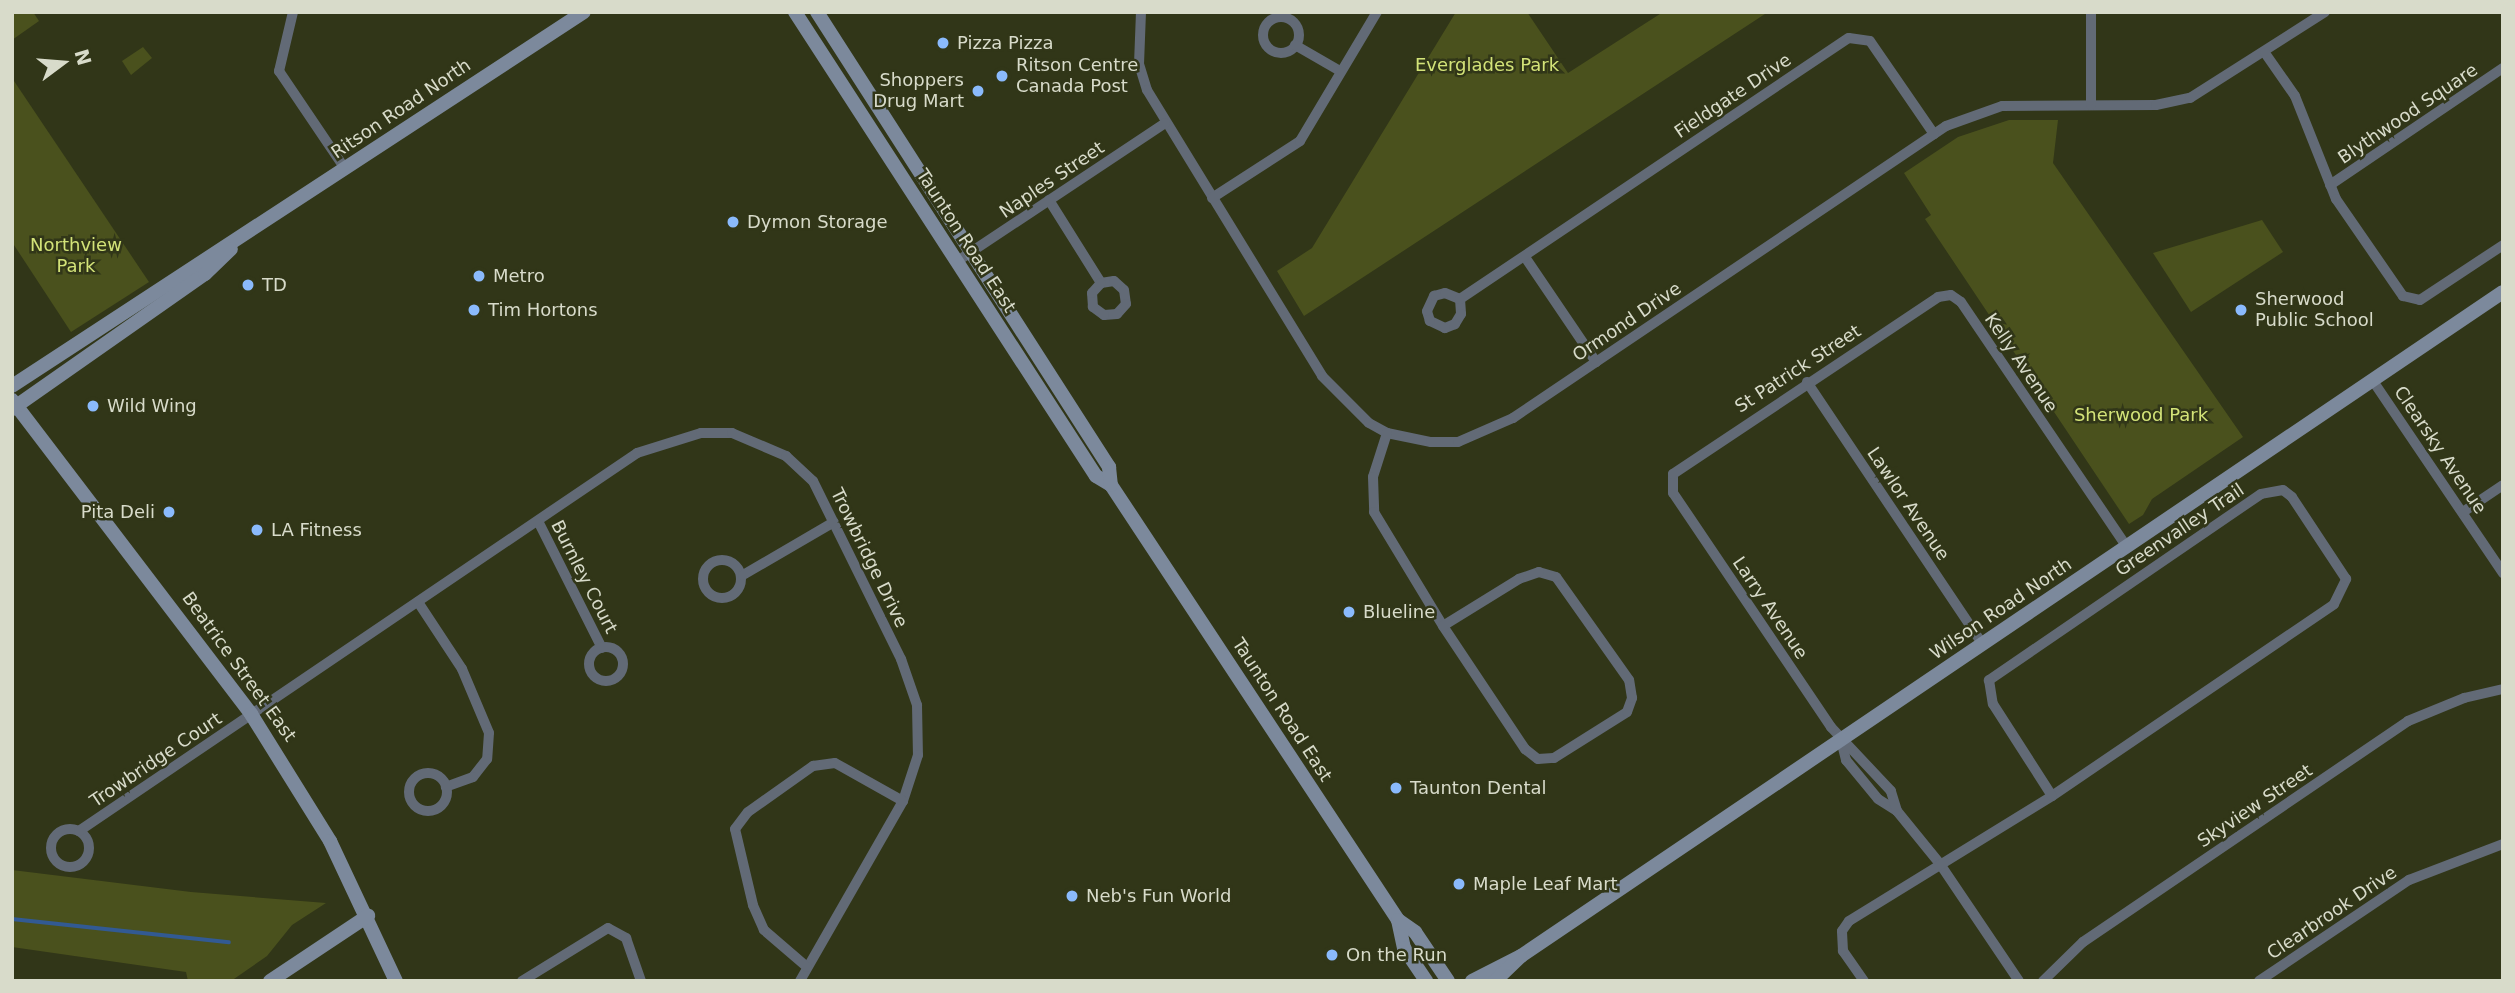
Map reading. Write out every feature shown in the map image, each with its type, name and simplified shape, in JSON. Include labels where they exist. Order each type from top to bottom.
[{"type":"main road","name":"Ritson Road North","points":[[12,386],[197,261],[241,240],[584,12]]},
{"type":"main road","name":"Taunton Road East","points":[[794,12],[1096,476],[1111,485],[1398,920],[1415,933],[1448,981]]},
{"type":"main road","name":"Taunton Road East","points":[[817,12],[1109,467],[1111,485]]},
{"type":"main road","name":"Ritson Road North","points":[[14,405],[205,274],[241,240]]},
{"type":"main road","name":"Wilson Road North","points":[[1472,981],[1521,956],[2503,292]]},
{"type":"main road","name":"Beatrice Street East","points":[[14,405],[251,714],[325,832],[368,916],[396,981]]},
{"type":"main road","points":[[270,981],[368,916]]},
{"type":"main road","name":"Taunton Road East","points":[[1398,920],[1404,948],[1426,981]]},
{"type":"main road","name":"Wilson Road North","points":[[1495,981],[1521,956]]},
{"type":"street","points":[[293,12],[279,71],[345,169]]},
{"type":"street","name":"Ormond Drive","points":[[1141,12],[1141,77],[1165,123],[1322,376],[1351,410],[1387,433],[1458,442],[1489,432],[1934,134],[2002,106],[2156,104],[2190,98],[2265,53],[2325,12]]},
{"type":"street","points":[[1212,198],[1300,141],[1377,12]]},
{"type":"street","points":[[2091,12],[2091,105]]},
{"type":"street","name":"Fieldgate Drive","points":[[1460,299],[1849,37],[1870,41],[1934,134]]},
{"type":"street","points":[[1295,46],[1340,71]]},
{"type":"street","name":"Blythwood Square","points":[[2265,53],[2295,96],[2330,186],[2410,300],[2420,300],[2503,245]]},
{"type":"street","name":"Blythwood Square","points":[[2330,186],[2503,68]]},
{"type":"street","name":"Naples Street","points":[[956,262],[1165,123]]},
{"type":"street","points":[[1049,200],[1101,283]]},
{"type":"street","points":[[1525,257],[1596,362]]},
{"type":"street","name":"St Patrick Street","points":[[1673,493],[1670,480],[1679,468],[1807,382],[1938,297],[1951,295],[1961,302]]},
{"type":"street","name":"Kelly Avenue","points":[[1961,302],[2127,547]]},
{"type":"street","name":"Clearsky Avenue","points":[[2373,381],[2503,573]]},
{"type":"street","name":"Lawlor Avenue","points":[[1807,382],[1983,645]]},
{"type":"street","name":"Trowbridge Drive","points":[[251,714],[638,453],[690,436],[732,433],[786,456],[813,481],[901,659],[917,705],[918,755],[902,801],[869,867],[800,981]]},
{"type":"street","points":[[1387,433],[1373,477],[1374,512],[1443,626],[1525,749],[1538,759],[1554,758],[1627,712],[1632,698],[1629,680],[1556,577],[1539,572],[1519,579],[1443,626]]},
{"type":"street","points":[[2463,512],[2503,485]]},
{"type":"street","name":"Greenvalley Trail","points":[[1864,981],[1843,951],[1842,931],[1849,921],[2052,796],[2334,604],[2346,579],[2292,497],[2283,489],[2261,494],[1989,680],[1993,704],[2052,796]]},
{"type":"street","name":"Larry Avenue","points":[[1673,493],[1841,740]]},
{"type":"street","name":"Burnley Court","points":[[538,521],[602,648]]},
{"type":"street","points":[[743,575],[724,561],[709,565],[702,575],[705,589],[714,598],[737,591],[743,575],[834,522]]},
{"type":"street","points":[[418,601],[462,669],[489,733],[487,759],[473,777],[446,787]]},
{"type":"street","name":"Skyview Street","points":[[2043,981],[2083,942],[2409,721],[2464,698],[2503,689]]},
{"type":"street","name":"Trowbridge Court","points":[[79,831],[251,714]]},
{"type":"street","points":[[1841,740],[1846,760],[1878,799],[1897,811],[1941,864],[2019,981]]},
{"type":"street","points":[[1841,740],[1857,750],[1891,791],[1897,811]]},
{"type":"street","points":[[807,967],[764,930],[753,905],[735,830],[748,812],[813,766],[835,763],[902,801]]},
{"type":"street","name":"Clearbrook Drive","points":[[2259,981],[2409,880],[2503,844]]},
{"type":"street","points":[[522,981],[608,928],[626,938],[641,981]]},
{"type":"green space","points":[[12,12],[33,12],[39,21],[12,40]]},
{"type":"green space","name":"Everglades Park","points":[[1456,12],[1527,12],[1568,73],[1663,12],[1768,12],[1304,316],[1277,271],[1312,248]]},
{"type":"green space","points":[[143,47],[152,58],[131,75],[122,61]]},
{"type":"green space","name":"Northview Park","points":[[12,78],[149,282],[71,332],[12,242]]},
{"type":"green space","name":"Sherwood Park","points":[[2009,120],[2058,120],[2053,163],[2243,437],[2152,499],[2143,515],[2129,524],[1925,219],[1931,215],[1904,173],[1958,137]]},
{"type":"green space","points":[[2262,220],[2283,252],[2191,312],[2153,253]]},
{"type":"green space","points":[[12,870],[191,892],[326,903],[292,925],[267,956],[231,981],[188,981],[186,972],[12,947]]},
{"type":"waterway","points":[[12,919],[229,942]]},
{"type":"place","name":"Pizza Pizza","points":[[943,43]]},
{"type":"place","name":"Ritson Centre Canada Post","points":[[1002,76]]},
{"type":"place","name":"Shoppers Drug Mart","points":[[978,91]]},
{"type":"place","name":"Dymon Storage","points":[[733,222]]},
{"type":"place","name":"Metro","points":[[479,276]]},
{"type":"place","name":"TD","points":[[248,285]]},
{"type":"place","name":"Tim Hortons","points":[[474,310]]},
{"type":"place","name":"Sherwood Public School","points":[[2241,310]]},
{"type":"place","name":"Wild Wing","points":[[93,406]]},
{"type":"place","name":"Pita Deli","points":[[169,512]]},
{"type":"place","name":"LA Fitness","points":[[257,530]]},
{"type":"place","name":"Blueline","points":[[1349,612]]},
{"type":"place","name":"Taunton Dental","points":[[1396,788]]},
{"type":"place","name":"Maple Leaf Mart","points":[[1459,884]]},
{"type":"place","name":"Neb's Fun World","points":[[1072,896]]},
{"type":"place","name":"On the Run","points":[[1332,955]]}]
